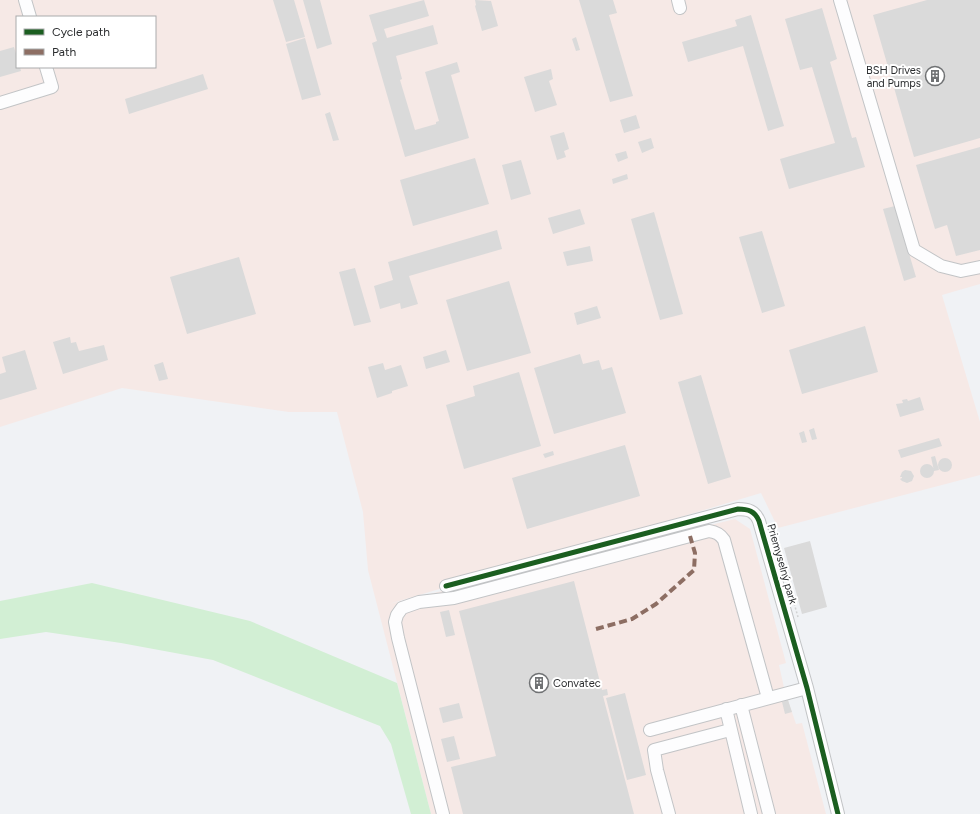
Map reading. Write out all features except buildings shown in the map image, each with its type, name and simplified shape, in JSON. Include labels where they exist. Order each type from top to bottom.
[{"type":"street","points":[[25,0],[30,16]]},
{"type":"street","points":[[840,0],[914,250],[941,266],[961,272],[980,267]]},
{"type":"street","points":[[0,103],[52,87],[46,68]]},
{"type":"street","name":"Priemyselný park","points":[[446,586],[738,509],[752,511],[757,515],[760,521],[807,688],[838,814]]},
{"type":"street","points":[[443,814],[395,622],[397,615],[402,608],[419,602],[454,598],[709,531],[714,532],[720,535],[724,540],[768,698]]},
{"type":"street","points":[[650,730],[807,688]]},
{"type":"street","points":[[741,705],[769,814]]},
{"type":"street","points":[[726,709],[751,814]]},
{"type":"street","points":[[669,814],[657,770],[654,750],[730,730]]},
{"type":"shaded area","points":[[0,0],[980,0],[980,284],[942,295],[980,422],[980,475],[778,528],[761,493],[389,604],[735,519],[750,529],[786,663],[779,665],[785,692],[796,724],[802,723],[826,814],[431,814],[368,570],[363,512],[337,412],[289,412],[122,388],[0,427]]},
{"type":"green space","points":[[92,583],[250,621],[397,683],[431,814],[411,814],[391,744],[380,726],[213,660],[121,643],[46,632],[0,639],[0,601]]},
{"type":"marked path","points":[[596,629],[632,619],[656,604],[694,570],[695,553],[690,536]]},
{"type":"cycle path","points":[[446,586],[738,509],[751,511],[759,521],[807,688],[838,814]]},
{"type":"place","name":"BSH Drives and Pumps","points":[[935,76]]},
{"type":"place","name":"Convatec","points":[[539,683]]}]
